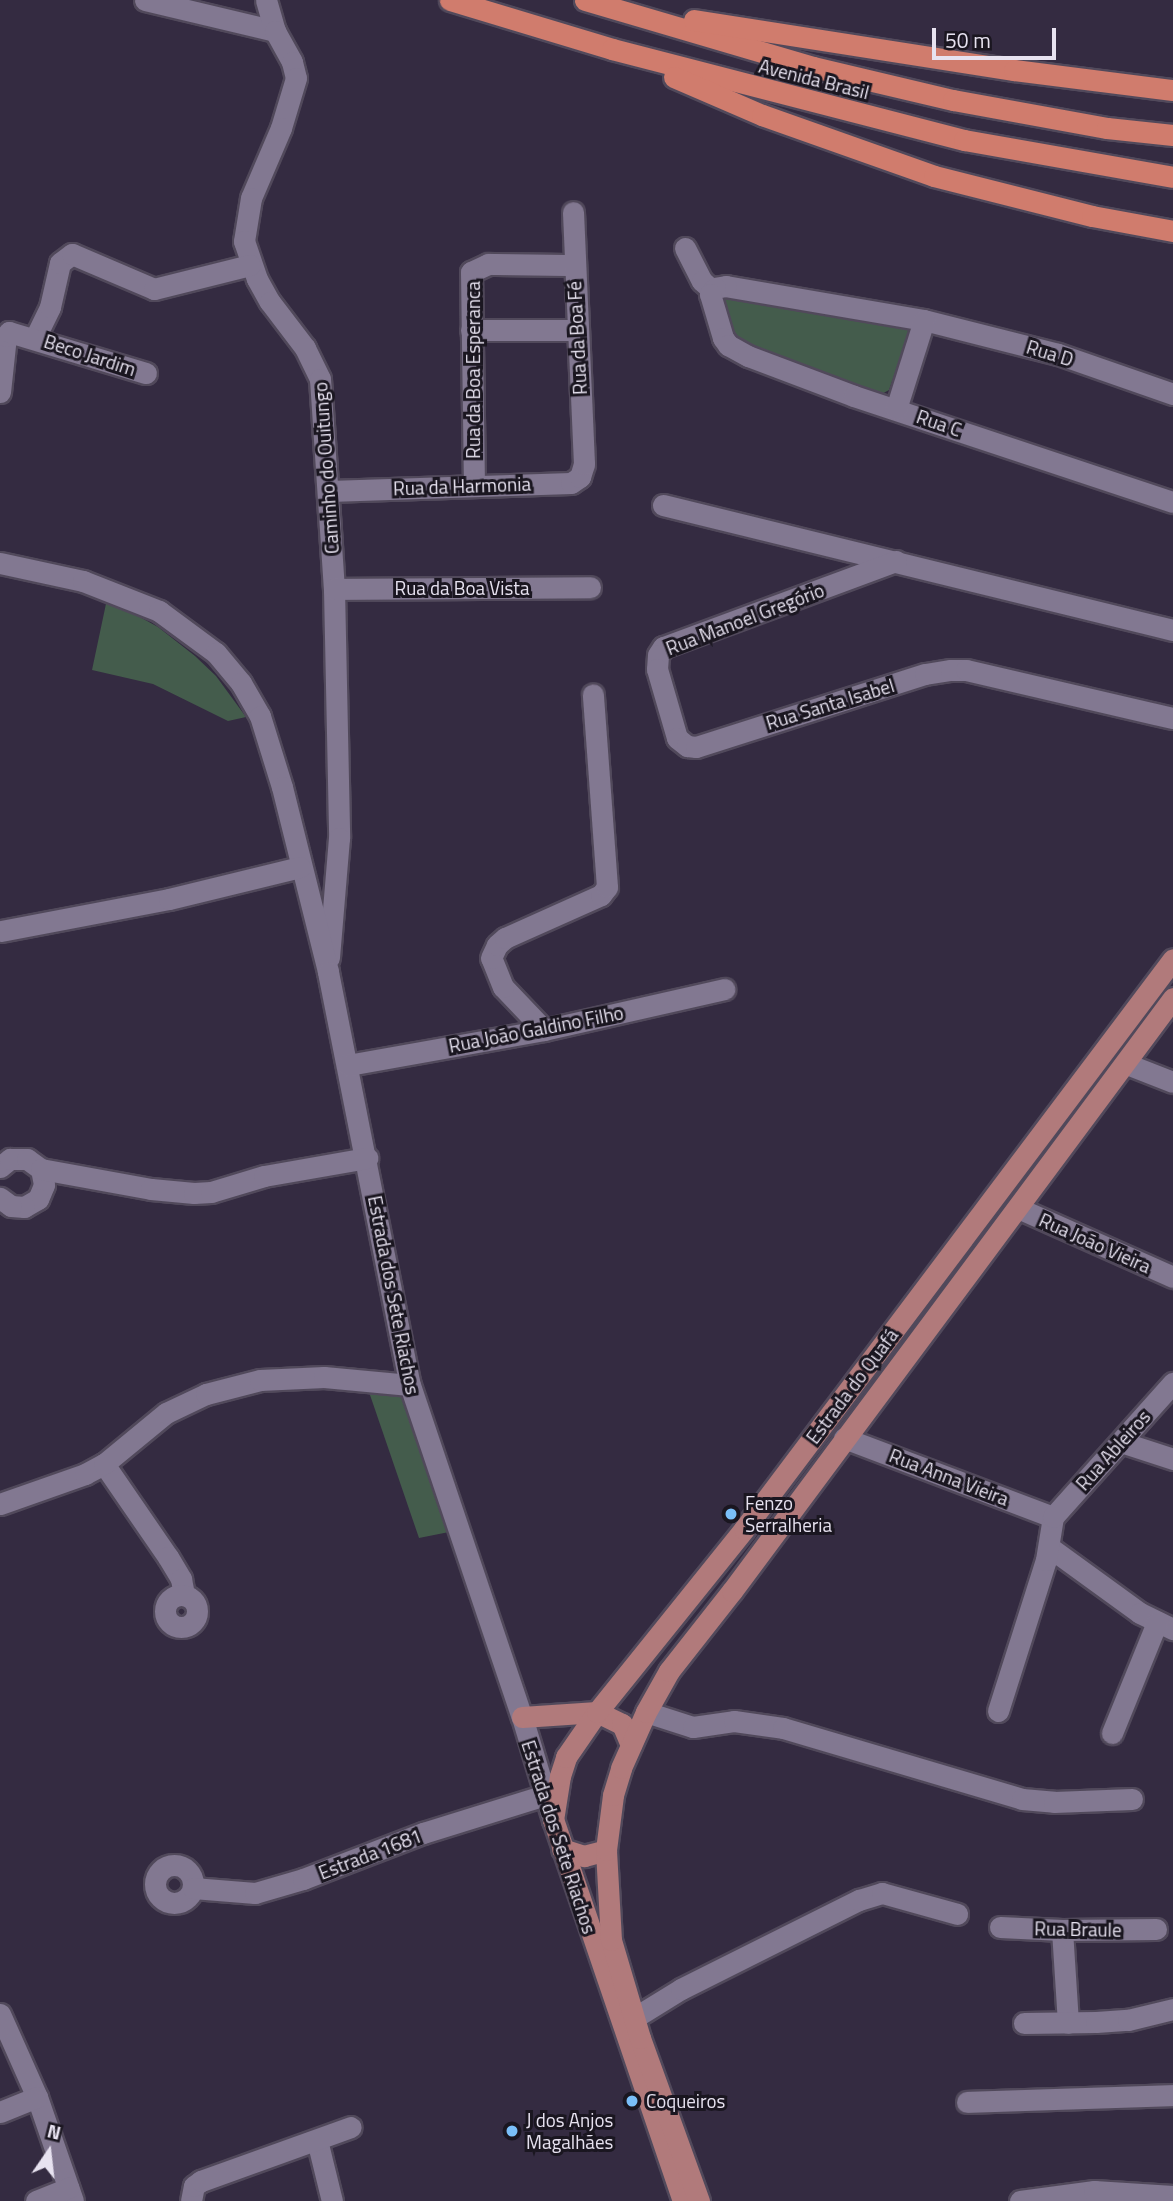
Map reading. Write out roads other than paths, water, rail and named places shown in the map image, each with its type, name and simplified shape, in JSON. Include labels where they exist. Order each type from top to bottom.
[{"type":"highway","name":"Avenida Brasil","points":[[450,0],[612,49],[964,140],[1173,177]]},
{"type":"highway","name":"Avenida Brasil","points":[[592,2],[813,67],[953,100],[1107,128],[1173,135]]},
{"type":"highway","points":[[592,2],[1014,70],[1173,90]]},
{"type":"highway","points":[[612,49],[762,115],[934,176],[1092,216],[1173,231]]},
{"type":"main road","name":"Estrada do Quafá","points":[[553,1821],[559,1776],[566,1757],[597,1712],[744,1529],[1173,959]]},
{"type":"main road","name":"Estrada do Quafá","points":[[631,1745],[669,1671],[1127,1064],[1173,998]]},
{"type":"main road","points":[[522,1717],[597,1712],[622,1724],[631,1745]]},
{"type":"main road","name":"Estrada dos Sete Riachos","points":[[631,1745],[613,1795],[606,1850],[611,1940],[634,2018],[699,2201]]},
{"type":"main road","name":"Estrada dos Sete Riachos","points":[[553,1821],[682,2201]]},
{"type":"main road","points":[[562,1849],[584,1856],[606,1850]]},
{"type":"street","points":[[145,0],[275,31]]},
{"type":"street","name":"Caminho do Ouitungo","points":[[266,0],[275,31],[292,62],[296,78],[288,110],[249,205],[244,241],[250,265],[270,302],[305,348],[320,379],[334,589],[339,838],[328,972]]},
{"type":"street","name":"Rua da Boa Fé","points":[[573,212],[583,464]]},
{"type":"street","points":[[685,248],[702,281],[711,292]]},
{"type":"street","name":"Beco Jardim","points":[[35,338],[50,307],[61,263],[72,254],[154,289],[250,265]]},
{"type":"street","name":"Rua da Boa Esperanca","points":[[474,486],[471,272],[488,264],[574,265]]},
{"type":"street","name":"Rua D","points":[[711,292],[726,286],[924,320],[1058,354],[1173,394]]},
{"type":"street","name":"Rua C","points":[[711,292],[718,327],[728,345],[748,356],[1173,502]]},
{"type":"street","points":[[896,409],[924,320]]},
{"type":"street","points":[[471,330],[576,331]]},
{"type":"street","name":"Beco Jardim","points":[[0,392],[7,333],[35,338],[146,373]]},
{"type":"street","name":"Rua da Harmonia","points":[[329,491],[571,483],[579,477],[583,464]]},
{"type":"street","points":[[663,505],[1173,630]]},
{"type":"street","name":"Rua Manoel Gregório","points":[[696,747],[687,746],[677,738],[657,669],[658,655],[663,647],[896,561]]},
{"type":"street","name":"Estrada dos Sete Riachos","points":[[0,564],[83,581],[159,611],[216,653],[241,683],[260,716],[282,788],[328,972],[410,1385],[522,1717],[553,1821]]},
{"type":"street","name":"Rua da Boa Vista","points":[[334,589],[590,587]]},
{"type":"street","name":"Rua Santa Isabel","points":[[696,747],[925,674],[966,670],[1173,718]]},
{"type":"street","points":[[544,1030],[503,987],[491,958],[497,945],[505,938],[601,894],[607,887],[593,695]]},
{"type":"street","points":[[0,928],[240,883],[300,867]]},
{"type":"street","name":"Rua João Galdino Filho","points":[[348,1065],[544,1030],[724,989]]},
{"type":"street","points":[[1127,1064],[1173,1082]]},
{"type":"street","points":[[0,1167],[19,1157],[41,1169],[151,1189],[194,1193],[211,1192],[264,1176],[367,1158]]},
{"type":"street","points":[[0,1198],[16,1208],[32,1205],[42,1193],[44,1185],[41,1169]]},
{"type":"street","name":"Rua João Vieira","points":[[1018,1208],[1173,1278]]},
{"type":"street","points":[[0,1504],[64,1483],[104,1464],[166,1413],[206,1394],[260,1380],[324,1377],[410,1385]]},
{"type":"street","name":"Rua Ableiros","points":[[1053,1517],[1173,1383]]},
{"type":"street","name":"Rua Anna Vieira","points":[[844,1438],[1053,1517]]},
{"type":"street","points":[[1121,1442],[1173,1460]]},
{"type":"street","points":[[104,1464],[168,1557],[181,1579],[184,1595]]},
{"type":"street","points":[[998,1711],[1049,1546],[1048,1536],[1053,1517]]},
{"type":"street","points":[[1049,1546],[1140,1614],[1165,1626],[1112,1733]]},
{"type":"street","points":[[646,1712],[693,1727],[734,1721],[783,1728],[1022,1799],[1066,1802],[1132,1799]]},
{"type":"street","name":"Estrada 1681","points":[[192,1888],[255,1893],[303,1879],[424,1833],[545,1795]]},
{"type":"street","points":[[634,2018],[681,1989],[859,1900],[882,1894],[957,1914]]},
{"type":"street","name":"Rua Braule","points":[[1000,1927],[1062,1930],[1156,1929]]},
{"type":"street","points":[[1062,1930],[1068,2023]]},
{"type":"street","points":[[1024,2022],[1128,2020],[1173,2009]]},
{"type":"street","points":[[0,2014],[37,2097],[71,2194],[36,2201]]},
{"type":"street","points":[[967,2102],[1173,2095]]},
{"type":"street","points":[[0,2112],[37,2097]]},
{"type":"street","points":[[191,2201],[194,2186],[201,2181],[351,2127]]},
{"type":"street","points":[[317,2140],[332,2201]]},
{"type":"street","points":[[1022,2201],[1074,2192],[1160,2198]]},
{"type":"place","name":"Fenzo Serralheria","points":[[731,1514]]},
{"type":"place","name":"Coqueiros","points":[[632,2101]]},
{"type":"place","name":"J dos Anjos Magalhães","points":[[512,2131]]}]
